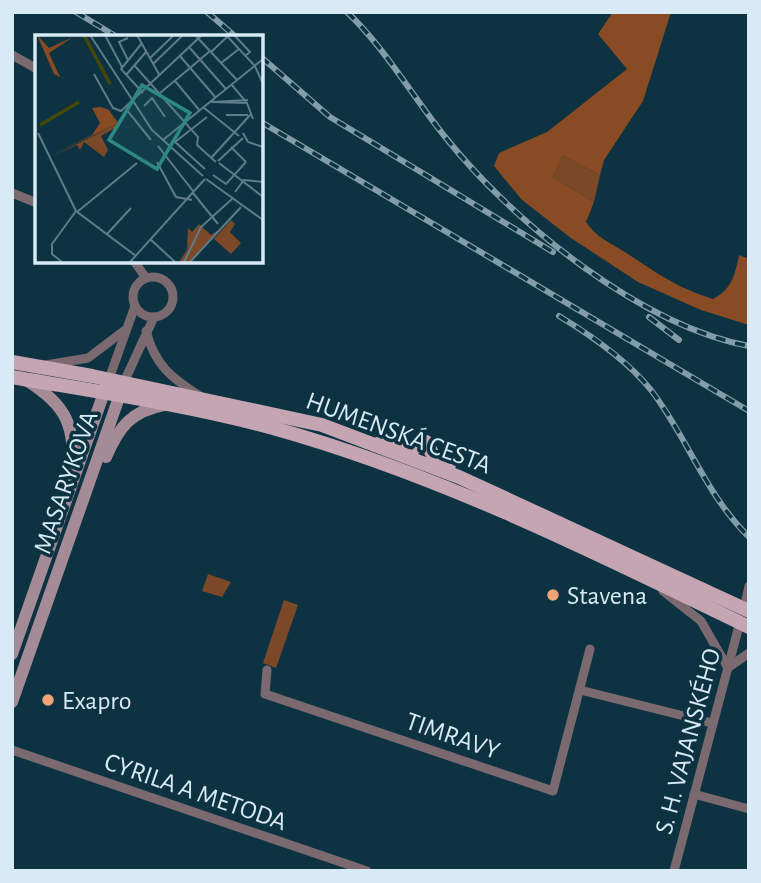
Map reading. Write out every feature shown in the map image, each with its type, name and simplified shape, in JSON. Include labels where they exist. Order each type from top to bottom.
[{"type":"main road","name":"HUMENSKÁ CESTA","points":[[12,362],[169,404],[273,428],[412,474],[640,575],[745,617]]},
{"type":"main road","name":"HUMENSKÁ CESTA","points":[[19,378],[204,398],[322,425],[459,477],[745,617]]},
{"type":"main road","points":[[19,378],[49,395],[67,418],[73,439],[72,488]]},
{"type":"main road","name":"MASARYKOVA","points":[[12,702],[91,481],[114,388]]},
{"type":"main road","name":"MASARYKOVA","points":[[12,654],[72,488],[114,388]]},
{"type":"main road","points":[[91,481],[123,424],[147,408],[169,404]]},
{"type":"main road","points":[[375,445],[390,440],[414,448],[426,442],[434,457],[453,464],[459,477]]},
{"type":"street","points":[[12,55],[35,68]]},
{"type":"street","points":[[12,193],[35,202]]},
{"type":"street","points":[[135,262],[146,278]]},
{"type":"street","points":[[146,278],[162,279],[173,293],[169,309],[154,317],[114,388],[125,330],[135,306],[135,289],[146,278]]},
{"type":"street","points":[[135,306],[145,315],[154,317]]},
{"type":"street","points":[[35,366],[88,358],[125,330]]},
{"type":"street","points":[[146,331],[152,353],[161,368],[204,398]]},
{"type":"street","points":[[640,575],[701,621],[728,668],[749,653]]},
{"type":"street","name":"S. H. VAJANSKÉHO","points":[[674,871],[712,723],[745,617],[749,586]]},
{"type":"street","name":"TIMRAVY","points":[[267,670],[265,694],[553,791],[590,649]]},
{"type":"street","points":[[580,690],[712,723]]},
{"type":"street","name":"CYRILA A METODA","points":[[12,750],[367,871]]},
{"type":"street","points":[[694,794],[749,809]]},
{"type":"shaded area","points":[[613,12],[671,12],[643,101],[604,160],[600,175],[563,156],[553,177],[594,202],[586,222],[599,236],[688,290],[713,299],[725,291],[732,281],[739,255],[749,259],[749,325],[701,310],[638,282],[571,238],[522,200],[494,166],[499,153],[547,132],[627,69],[598,34]]},
{"type":"shaded area","points":[[563,156],[600,175],[594,202],[553,177]]},
{"type":"shaded area","points":[[208,574],[231,582],[222,597],[202,591]]},
{"type":"shaded area","points":[[284,600],[298,605],[276,668],[263,663]]},
{"type":"railway","points":[[76,12],[114,35]]},
{"type":"railway","points":[[207,12],[234,35]]},
{"type":"railway","points":[[347,12],[374,41],[446,138],[474,170],[543,235],[623,294],[708,335],[749,346]]},
{"type":"railway","points":[[262,58],[330,117],[553,252]]},
{"type":"railway","points":[[262,123],[749,411]]},
{"type":"railway","points":[[559,316],[608,349],[651,390],[721,503],[749,537]]},
{"type":"railway","points":[[649,317],[679,340]]},
{"type":"place","name":"Stavena","points":[[553,595]]},
{"type":"place","name":"Exapro","points":[[48,700]]}]
